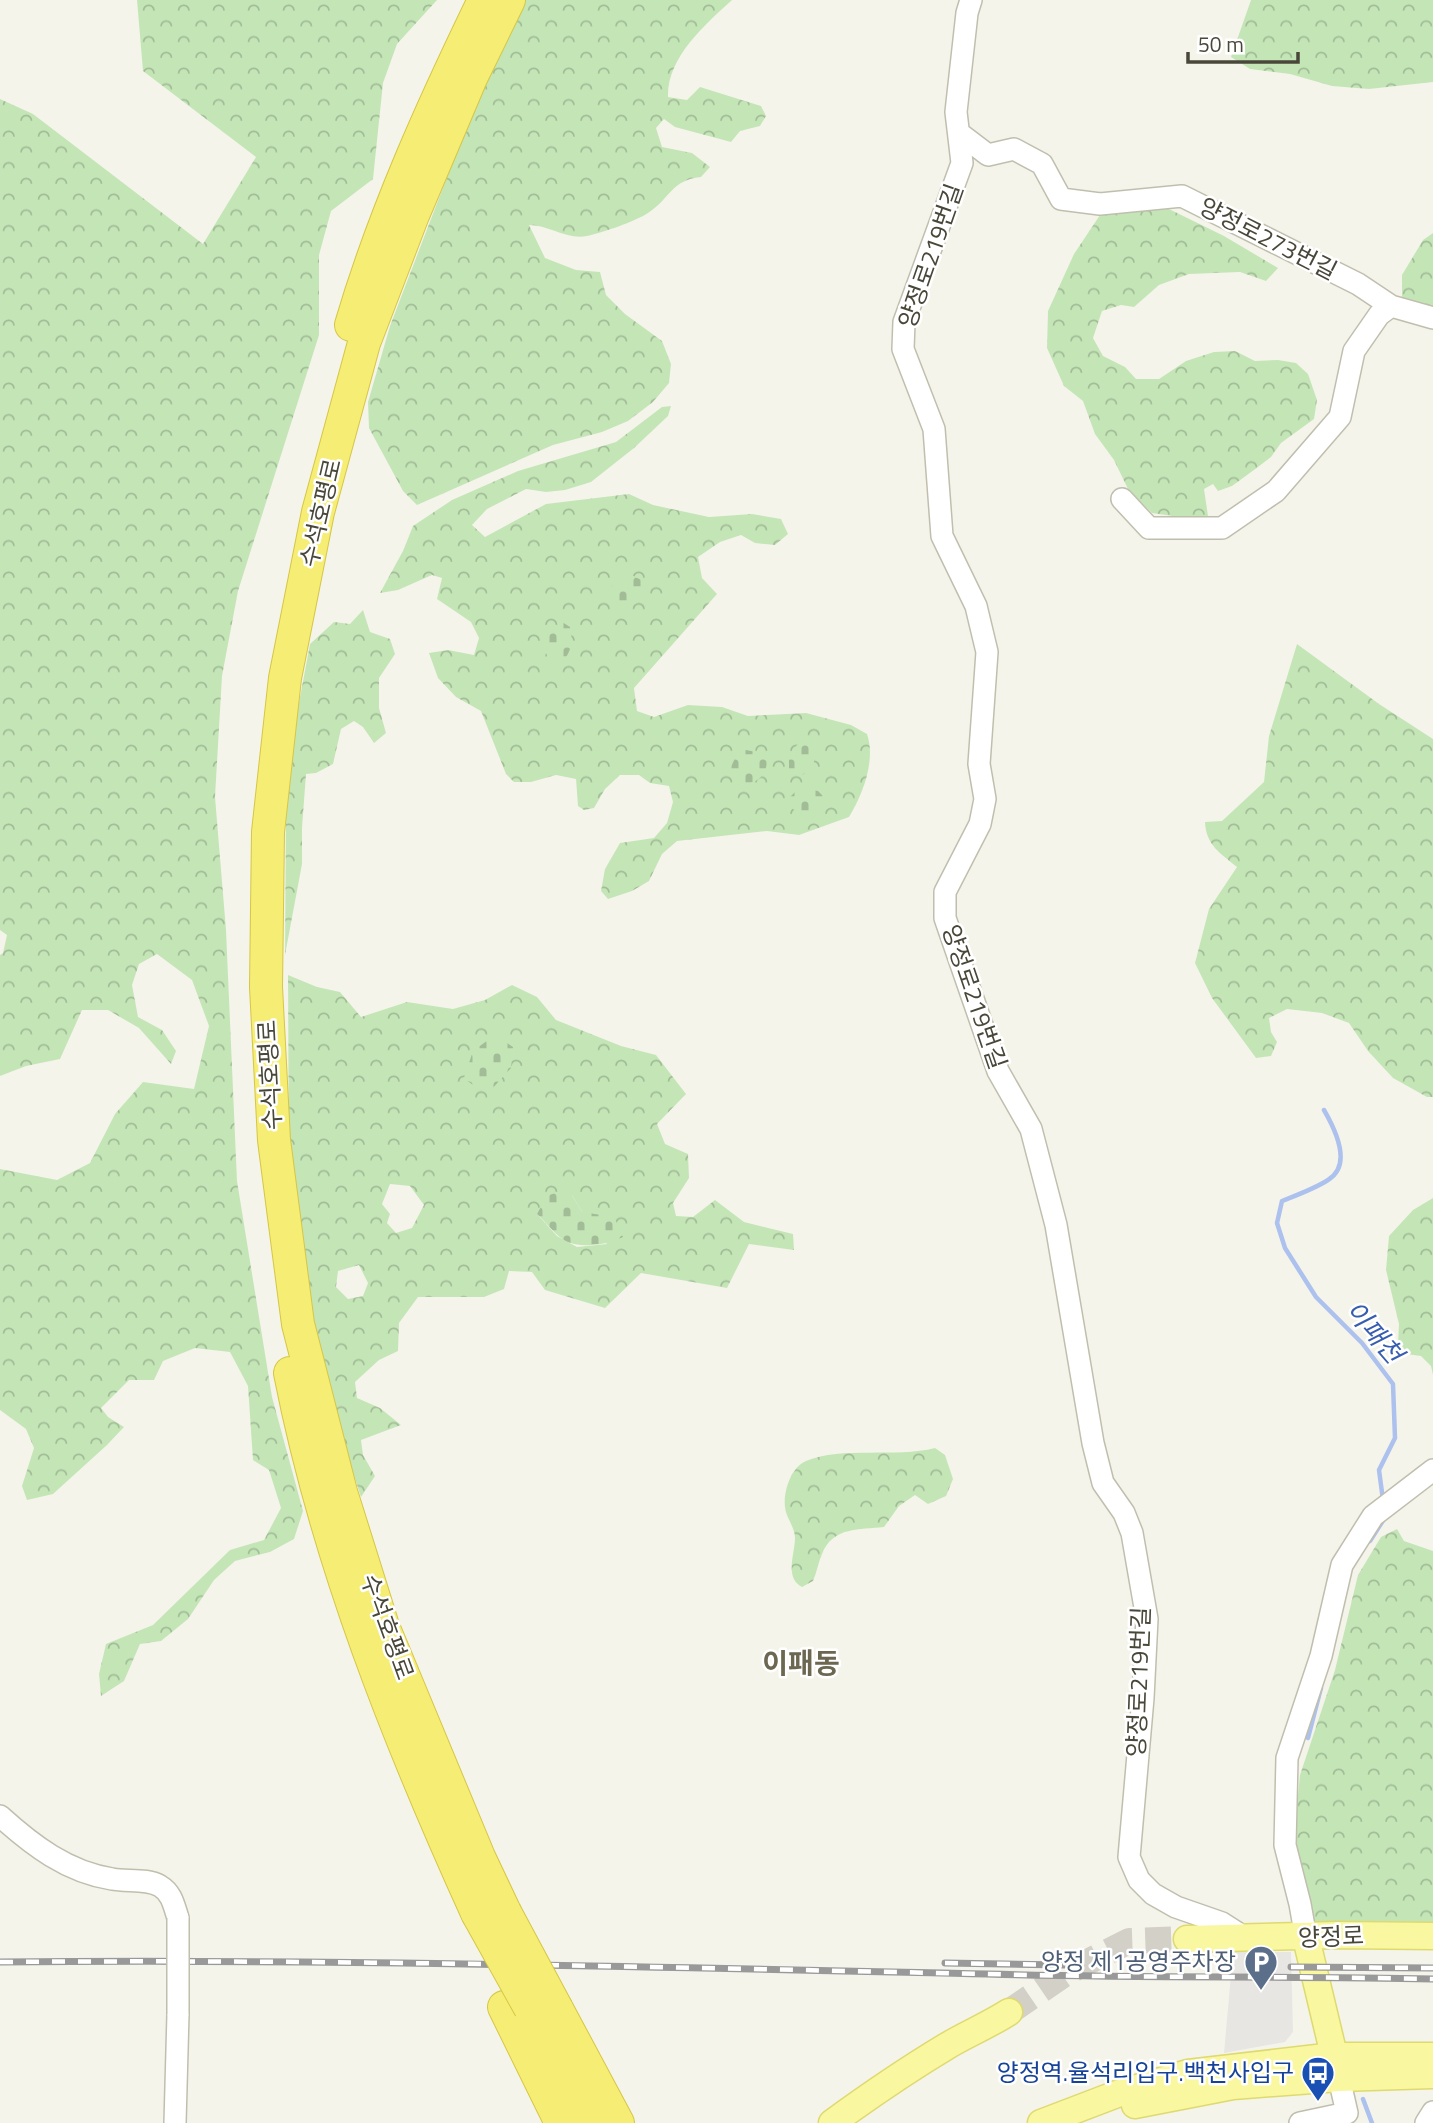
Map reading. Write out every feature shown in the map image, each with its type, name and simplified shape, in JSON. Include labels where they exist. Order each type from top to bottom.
[{"type":"highway","name":"수석호평로","points":[[484,0],[434,104],[363,285],[314,450],[283,584],[259,726],[245,883],[247,1027],[255,1157],[276,1299],[299,1420],[335,1552],[374,1668],[465,1856],[530,2008],[618,2123]]},
{"type":"highway","name":"수석호평로","points":[[509,0],[471,78],[413,215],[364,344],[318,512],[288,665],[268,832],[266,987],[274,1140],[298,1324],[341,1492],[383,1626],[465,1856],[477,1913],[592,2123]]},
{"type":"highway","points":[[530,2008],[509,2021],[561,2123]]},
{"type":"main road","name":"양정로","points":[[1187,1939],[1306,1938],[1338,1935],[1433,1936]]},
{"type":"main road","points":[[1306,1938],[1337,2067]]},
{"type":"main road","points":[[832,2123],[938,2052],[1009,2012]]},
{"type":"main road","points":[[1081,2123],[1141,2103],[1219,2088],[1337,2067],[1433,2056]]},
{"type":"main road","points":[[1041,2123],[1117,2094],[1188,2073],[1337,2067],[1433,2075]]},
{"type":"street","name":"양정로219번길","points":[[971,0],[967,13],[956,111],[962,163],[904,322],[903,335],[903,349],[934,429],[942,536],[976,606],[987,652],[979,764],[985,799],[981,824],[945,892],[945,918],[998,1071],[1031,1129],[1056,1225],[1093,1443],[1103,1483],[1125,1513],[1132,1533],[1147,1619],[1129,1857],[1139,1880],[1153,1894],[1176,1907],[1222,1923],[1247,1938]]},
{"type":"street","name":"양정로273번길","points":[[959,133],[988,155],[1014,149],[1042,164],[1061,199],[1100,204],[1182,196],[1358,284],[1391,306],[1433,318]]},
{"type":"street","points":[[1122,499],[1149,528],[1222,528],[1276,491],[1340,417],[1354,351],[1379,314],[1391,306]]},
{"type":"street","points":[[1306,1938],[1285,1845],[1287,1758],[1321,1656],[1342,1565],[1375,1514],[1433,1469]]},
{"type":"street","points":[[0,1815],[30,1843],[66,1865],[112,1880],[158,1884],[170,1893],[178,1918],[175,2123]]},
{"type":"street","points":[[1300,2123],[1349,2118],[1337,2067]]},
{"type":"street","points":[[1426,2123],[1433,2112]]},
{"type":"green space","points":[[137,0],[437,0],[397,44],[383,83],[373,179],[331,211],[319,255],[319,335],[238,591],[222,676],[215,797],[226,930],[237,1181],[272,1397],[303,1511],[294,1539],[270,1552],[235,1561],[214,1580],[188,1619],[161,1641],[140,1644],[124,1681],[101,1696],[99,1674],[106,1644],[153,1625],[230,1550],[264,1540],[281,1508],[269,1470],[253,1460],[248,1386],[230,1352],[195,1348],[163,1361],[154,1380],[129,1380],[101,1408],[108,1417],[124,1427],[53,1494],[27,1500],[22,1486],[34,1448],[26,1429],[0,1410],[0,1169],[57,1180],[90,1163],[115,1114],[143,1082],[194,1089],[209,1026],[192,980],[157,954],[139,964],[132,985],[138,1017],[162,1030],[176,1051],[171,1064],[139,1028],[108,1010],[82,1010],[60,1059],[26,1066],[0,1076],[0,955],[3,953],[7,935],[0,930],[0,99],[33,114],[203,244],[256,157],[143,71]]},
{"type":"green space","points":[[524,0],[732,0],[700,31],[681,55],[669,82],[668,97],[687,100],[700,87],[761,106],[766,116],[760,126],[740,131],[731,142],[675,127],[664,119],[656,128],[662,147],[692,153],[710,167],[701,177],[683,182],[655,208],[642,216],[587,236],[572,236],[529,225],[545,258],[576,270],[600,272],[606,295],[625,314],[662,341],[671,364],[669,383],[653,402],[628,421],[602,432],[553,445],[417,505],[403,491],[369,428],[368,402],[390,326],[444,185],[496,54]]},
{"type":"green space","points":[[1251,0],[1433,0],[1433,82],[1369,89],[1332,86],[1290,74],[1250,69],[1231,57]]},
{"type":"green space","points":[[1169,209],[1224,236],[1278,268],[1266,281],[1240,272],[1189,274],[1159,285],[1134,307],[1121,305],[1102,311],[1093,338],[1103,356],[1125,367],[1136,379],[1159,379],[1186,361],[1214,352],[1235,351],[1255,361],[1278,360],[1296,363],[1308,374],[1317,400],[1314,419],[1281,443],[1271,457],[1232,486],[1218,491],[1213,484],[1204,489],[1208,516],[1199,520],[1152,513],[1129,491],[1114,460],[1095,434],[1083,401],[1064,386],[1047,348],[1048,311],[1074,254],[1102,212]]},
{"type":"green space","points":[[1433,233],[1433,310],[1402,302],[1402,275],[1423,240]]},
{"type":"green space","points":[[671,406],[668,416],[634,448],[591,482],[565,490],[546,492],[526,489],[487,509],[472,525],[485,537],[546,504],[629,494],[653,505],[709,517],[752,514],[781,519],[788,534],[775,545],[755,543],[741,535],[720,542],[698,557],[702,578],[717,594],[634,688],[637,711],[654,717],[688,705],[722,707],[748,716],[806,713],[851,725],[867,734],[869,766],[859,798],[849,817],[799,835],[767,831],[677,841],[662,854],[649,881],[632,891],[608,899],[601,891],[605,869],[620,843],[654,838],[667,823],[673,802],[669,786],[650,783],[639,775],[620,775],[605,789],[594,808],[584,810],[578,806],[576,779],[556,775],[531,782],[514,782],[506,774],[481,711],[456,697],[438,678],[429,653],[448,650],[474,655],[479,638],[471,622],[437,599],[442,578],[432,575],[398,590],[380,593],[413,526],[452,500],[518,471],[616,442],[662,407]]},
{"type":"green space","points":[[630,574],[641,580],[647,589],[644,599],[633,605],[615,608],[606,598],[608,593],[615,583]]},
{"type":"green space","points":[[363,610],[370,632],[390,639],[395,654],[379,678],[379,708],[386,733],[374,743],[363,727],[354,721],[341,729],[333,764],[316,773],[306,774],[302,864],[285,955],[286,815],[295,724],[310,644],[334,622],[350,624]]},
{"type":"green space","points":[[562,622],[570,627],[571,637],[570,649],[563,662],[547,655],[542,646],[546,633]]},
{"type":"green space","points":[[1297,644],[1379,704],[1433,739],[1433,1097],[1427,1097],[1393,1078],[1368,1051],[1349,1023],[1322,1013],[1287,1009],[1269,1018],[1271,1032],[1277,1042],[1271,1056],[1256,1058],[1212,998],[1195,963],[1209,909],[1237,867],[1211,843],[1205,822],[1222,821],[1264,782],[1269,736]]},
{"type":"green space","points":[[808,742],[816,745],[813,770],[799,776],[789,773],[789,756],[797,745]]},
{"type":"green space","points":[[746,750],[761,753],[768,761],[761,777],[744,785],[736,780],[730,769],[737,754]]},
{"type":"green space","points":[[796,791],[818,791],[823,796],[821,805],[814,814],[804,816],[793,809],[790,797]]},
{"type":"green space","points":[[288,975],[317,987],[340,992],[361,1017],[407,1002],[453,1009],[485,1000],[512,985],[537,997],[556,1020],[621,1046],[656,1055],[686,1094],[657,1124],[665,1144],[688,1154],[689,1178],[673,1203],[676,1216],[693,1217],[715,1200],[744,1222],[793,1234],[794,1250],[749,1244],[727,1288],[641,1273],[605,1308],[545,1290],[532,1272],[509,1271],[504,1289],[484,1297],[418,1297],[399,1323],[398,1351],[379,1360],[355,1382],[357,1398],[380,1408],[401,1425],[361,1440],[363,1455],[375,1476],[361,1497],[333,1412],[307,1298],[289,1181]],"holes":[[[390,1184],[410,1186],[424,1205],[412,1228],[396,1233],[387,1223],[390,1214],[382,1204]],[[572,1195],[607,1244],[577,1247],[557,1236],[537,1214]],[[359,1265],[368,1283],[363,1296],[348,1299],[336,1287],[338,1271]]]},
{"type":"green space","points":[[495,1035],[513,1047],[511,1068],[491,1090],[478,1089],[464,1078],[473,1051]]},
{"type":"green space","points":[[562,1190],[572,1195],[582,1212],[616,1221],[623,1237],[607,1243],[581,1245],[560,1237],[537,1214],[547,1196]]},
{"type":"green space","points":[[1433,1198],[1433,1375],[1431,1366],[1421,1356],[1406,1354],[1398,1345],[1399,1324],[1386,1270],[1389,1236],[1413,1210]]},
{"type":"green space","points":[[935,1448],[945,1455],[953,1479],[946,1496],[928,1504],[915,1495],[899,1506],[884,1527],[857,1529],[833,1538],[821,1557],[813,1581],[802,1587],[797,1583],[792,1572],[795,1534],[785,1501],[789,1481],[801,1464],[836,1454]]},
{"type":"green space","points":[[1397,1529],[1404,1541],[1433,1551],[1433,1932],[1309,1924],[1293,1847],[1300,1775],[1335,1670],[1358,1575],[1381,1537]]},
{"type":"shaded area","name":"양정 제1공영주차장","points":[[1233,1952],[1291,1952],[1293,2032],[1285,2042],[1224,2053]]},
{"type":"waterway","name":"이패천","points":[[1324,1110],[1340,1147],[1339,1165],[1328,1180],[1282,1201],[1277,1223],[1285,1248],[1316,1297],[1362,1343],[1393,1384],[1395,1438],[1379,1470],[1383,1500]]},
{"type":"waterway","name":"이패천","points":[[1370,1541],[1384,1519]]},
{"type":"waterway","name":"이패천","points":[[1308,1738],[1321,1688]]},
{"type":"waterway","name":"이패천","points":[[1363,2099],[1372,2123]]},
{"type":"tunnel","points":[[1009,2012],[1066,1973],[1129,1941],[1187,1939]]},
{"type":"railway","points":[[0,1962],[370,1963],[1433,1979]]},
{"type":"railway","points":[[945,1963],[1064,1965]]},
{"type":"railway","points":[[1291,1967],[1433,1968]]},
{"type":"place","name":"양정 제1공영주차장","points":[[1261,1992]]},
{"type":"place","name":"양정역.율석리입구.백천사입구","points":[[1318,2103]]},
{"type":"district","name":"이패동","points":[[801,1663]]}]
